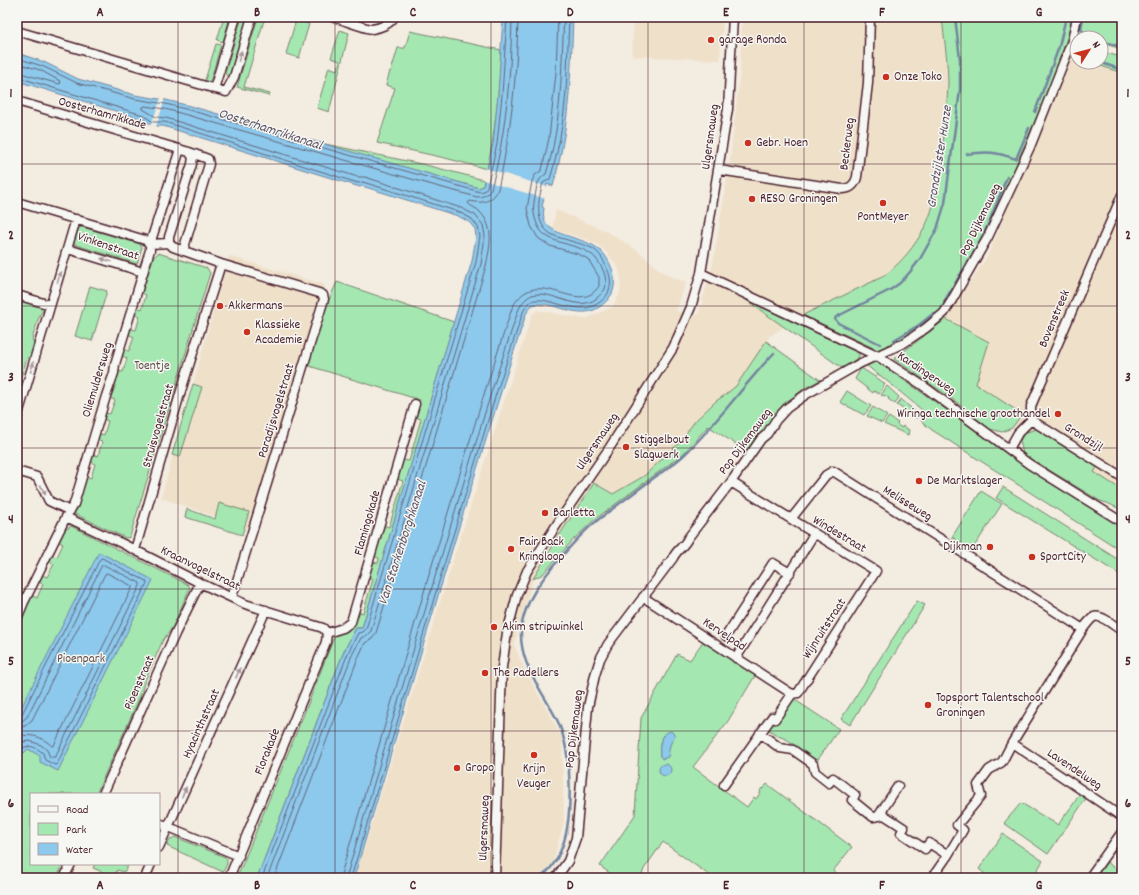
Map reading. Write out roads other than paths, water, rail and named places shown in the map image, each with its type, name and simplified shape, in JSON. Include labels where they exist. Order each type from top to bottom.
[{"type":"street","points":[[214,89],[236,17]]},
{"type":"street","points":[[17,31],[226,92],[234,77],[252,17]]},
{"type":"street","points":[[333,17],[372,29],[385,25],[392,21],[394,17]]},
{"type":"street","name":"Ulgersmaweg","points":[[495,878],[502,667],[507,633],[517,595],[531,564],[610,447],[673,348],[691,307],[701,273],[728,108],[733,17]]},
{"type":"street","name":"Beckerweg","points":[[719,170],[842,189],[853,185],[857,177],[868,83],[870,17]]},
{"type":"street","name":"Pop Dijkemaweg","points":[[556,878],[568,861],[576,838],[588,706],[600,658],[608,644],[676,552],[685,544],[761,439],[767,434],[776,420],[787,408],[828,380],[904,343],[944,313],[988,237],[1030,147],[1072,41],[1077,17]]},
{"type":"street","name":"Oosterhamrikkade","points":[[17,101],[180,149]]},
{"type":"street","points":[[180,149],[208,158],[209,164],[183,251]]},
{"type":"street","name":"Oliemuldersweg","points":[[17,619],[24,602],[74,504],[103,403],[112,381],[115,364],[150,250],[150,244],[180,149]]},
{"type":"street","points":[[170,243],[169,237],[192,164],[193,157],[189,152]]},
{"type":"street","name":"Bovenstreek","points":[[1031,420],[1031,406],[1122,195]]},
{"type":"street","name":"Vinkenstraat","points":[[17,202],[145,240],[150,244],[170,243]]},
{"type":"street","name":"Vinkenstraat","points":[[76,219],[68,249],[143,272]]},
{"type":"street","name":"Paradijsvogelstraat","points":[[170,243],[173,247],[221,264],[319,293],[323,295],[324,299],[232,597]]},
{"type":"street","points":[[17,418],[68,249]]},
{"type":"street","name":"Struisvogelstraat","points":[[135,550],[180,394],[221,264]]},
{"type":"street","name":"Kardingerweg","points":[[701,273],[878,356],[922,385],[1029,464],[1122,522]]},
{"type":"street","points":[[17,295],[50,305]]},
{"type":"street","name":"Flamingokade","points":[[327,633],[343,628],[351,622],[415,404]]},
{"type":"street","points":[[1009,449],[1018,433],[1031,420]]},
{"type":"street","name":"Grondzijl","points":[[1031,420],[1122,477]]},
{"type":"street","name":"Kraanvogelstraat","points":[[17,471],[37,477],[49,501],[68,514],[135,550],[245,604],[322,628],[327,633]]},
{"type":"street","name":"Melisseweg","points":[[791,520],[826,475],[833,471],[1083,628]]},
{"type":"street","points":[[731,482],[791,520]]},
{"type":"street","name":"Windestraat","points":[[791,520],[876,571]]},
{"type":"street","points":[[736,658],[814,534]]},
{"type":"street","points":[[726,636],[773,563],[790,574]]},
{"type":"street","name":"Wijnruitstraat","points":[[724,785],[772,716],[775,719],[792,694],[798,693],[876,571]]},
{"type":"street","name":"Pioenstraat","points":[[103,793],[175,634],[200,583]]},
{"type":"street","name":"Kervelpad","points":[[643,597],[792,694]]},
{"type":"street","name":"Hyacinthstraat","points":[[160,845],[266,610]]},
{"type":"street","points":[[932,878],[963,830],[957,825],[981,796],[978,785],[989,770],[1002,762],[1012,743],[1083,628],[1092,618],[1100,616],[1122,631]]},
{"type":"street","name":"Florakade","points":[[229,878],[326,642],[327,633]]},
{"type":"street","points":[[760,733],[780,748],[793,750],[813,764],[815,772],[829,783],[833,778],[855,795],[852,800],[873,816],[884,815],[904,828],[901,832],[925,849],[929,843],[948,855]]},
{"type":"street","name":"Lavendelweg","points":[[1012,743],[1122,817]]},
{"type":"street","points":[[879,816],[898,786]]},
{"type":"street","points":[[160,823],[239,856]]},
{"type":"street","points":[[1089,878],[1122,832]]},
{"type":"street","points":[[64,878],[70,865]]},
{"type":"street","points":[[144,878],[150,865]]},
{"type":"water","points":[[503,17],[573,17],[570,81],[563,144],[553,186],[547,184],[542,207],[544,208],[544,218],[548,226],[565,235],[597,247],[604,254],[614,276],[613,291],[607,301],[594,310],[578,312],[545,304],[535,304],[526,314],[503,384],[417,666],[354,878],[257,878],[344,651],[356,628],[362,628],[472,261],[476,237],[475,229],[469,222],[458,216],[163,126],[154,125],[142,119],[17,81],[17,53],[44,62],[78,79],[135,95],[190,106],[479,188],[483,186],[493,144]]},
{"type":"water","points":[[99,552],[153,580],[58,771],[40,762],[40,756],[28,749],[24,753],[17,749],[17,716]]},
{"type":"water","points":[[671,731],[675,735],[670,745],[668,757],[662,759],[660,756],[661,740],[664,734]]},
{"type":"water","points":[[663,764],[667,764],[671,770],[667,776],[663,776],[659,772],[659,768]]},
{"type":"waterway","name":"Grondzijlster Hunze","points":[[880,344],[838,323],[835,319],[836,317],[890,290],[900,283],[920,259],[937,229],[945,203],[960,90],[960,59],[955,17]]},
{"type":"waterway","points":[[1035,112],[1059,47],[1066,17]]},
{"type":"waterway","points":[[1082,30],[1083,17]]},
{"type":"waterway","points":[[1109,43],[1122,47]]},
{"type":"waterway","points":[[1109,65],[1122,70]]},
{"type":"waterway","points":[[967,154],[992,153],[1016,159],[1029,128]]},
{"type":"waterway","points":[[944,302],[981,240],[1007,177]]},
{"type":"waterway","points":[[894,340],[919,325],[934,313]]},
{"type":"waterway","points":[[540,878],[549,870],[560,852],[565,839],[568,824],[570,788],[567,753],[559,724],[532,676],[523,650],[521,637],[522,623],[527,606],[544,577],[578,538],[596,521],[683,456],[709,429],[774,353]]},
{"type":"place","name":"garage Ronda","points":[[711,40]]},
{"type":"place","name":"Onze Toko","points":[[886,77]]},
{"type":"place","name":"Gebr. Hoen","points":[[748,143]]},
{"type":"place","name":"RESO Groningen","points":[[752,199]]},
{"type":"place","name":"PontMeyer","points":[[883,203]]},
{"type":"place","name":"Akkermans","points":[[220,306]]},
{"type":"place","name":"Klassieke Academie","points":[[247,332]]},
{"type":"place","name":"Wiringa technische groothandel","points":[[1058,414]]},
{"type":"place","name":"Stiggelbout Slagwerk","points":[[626,447]]},
{"type":"place","name":"De Marktslager","points":[[919,481]]},
{"type":"place","name":"Barletta","points":[[545,513]]},
{"type":"place","name":"Dijkman","points":[[990,547]]},
{"type":"place","name":"Fair Back Kringloop","points":[[511,549]]},
{"type":"place","name":"SportCity","points":[[1032,557]]},
{"type":"place","name":"Akim stripwinkel","points":[[494,627]]},
{"type":"place","name":"The Padellers","points":[[485,673]]},
{"type":"place","name":"Topsport Talentschool Groningen","points":[[928,705]]},
{"type":"place","name":"Krijn Veuger","points":[[534,755]]},
{"type":"place","name":"Gropo","points":[[457,768]]},
{"type":"water label","name":"Oosterhamrikkanaal","points":[[270,130]]},
{"type":"water label","name":"Van Starkenborghkanaal","points":[[403,543]]},
{"type":"park label","name":"Toentje","points":[[152,366]]},
{"type":"park label","name":"Pioenpark","points":[[81,659]]}]
